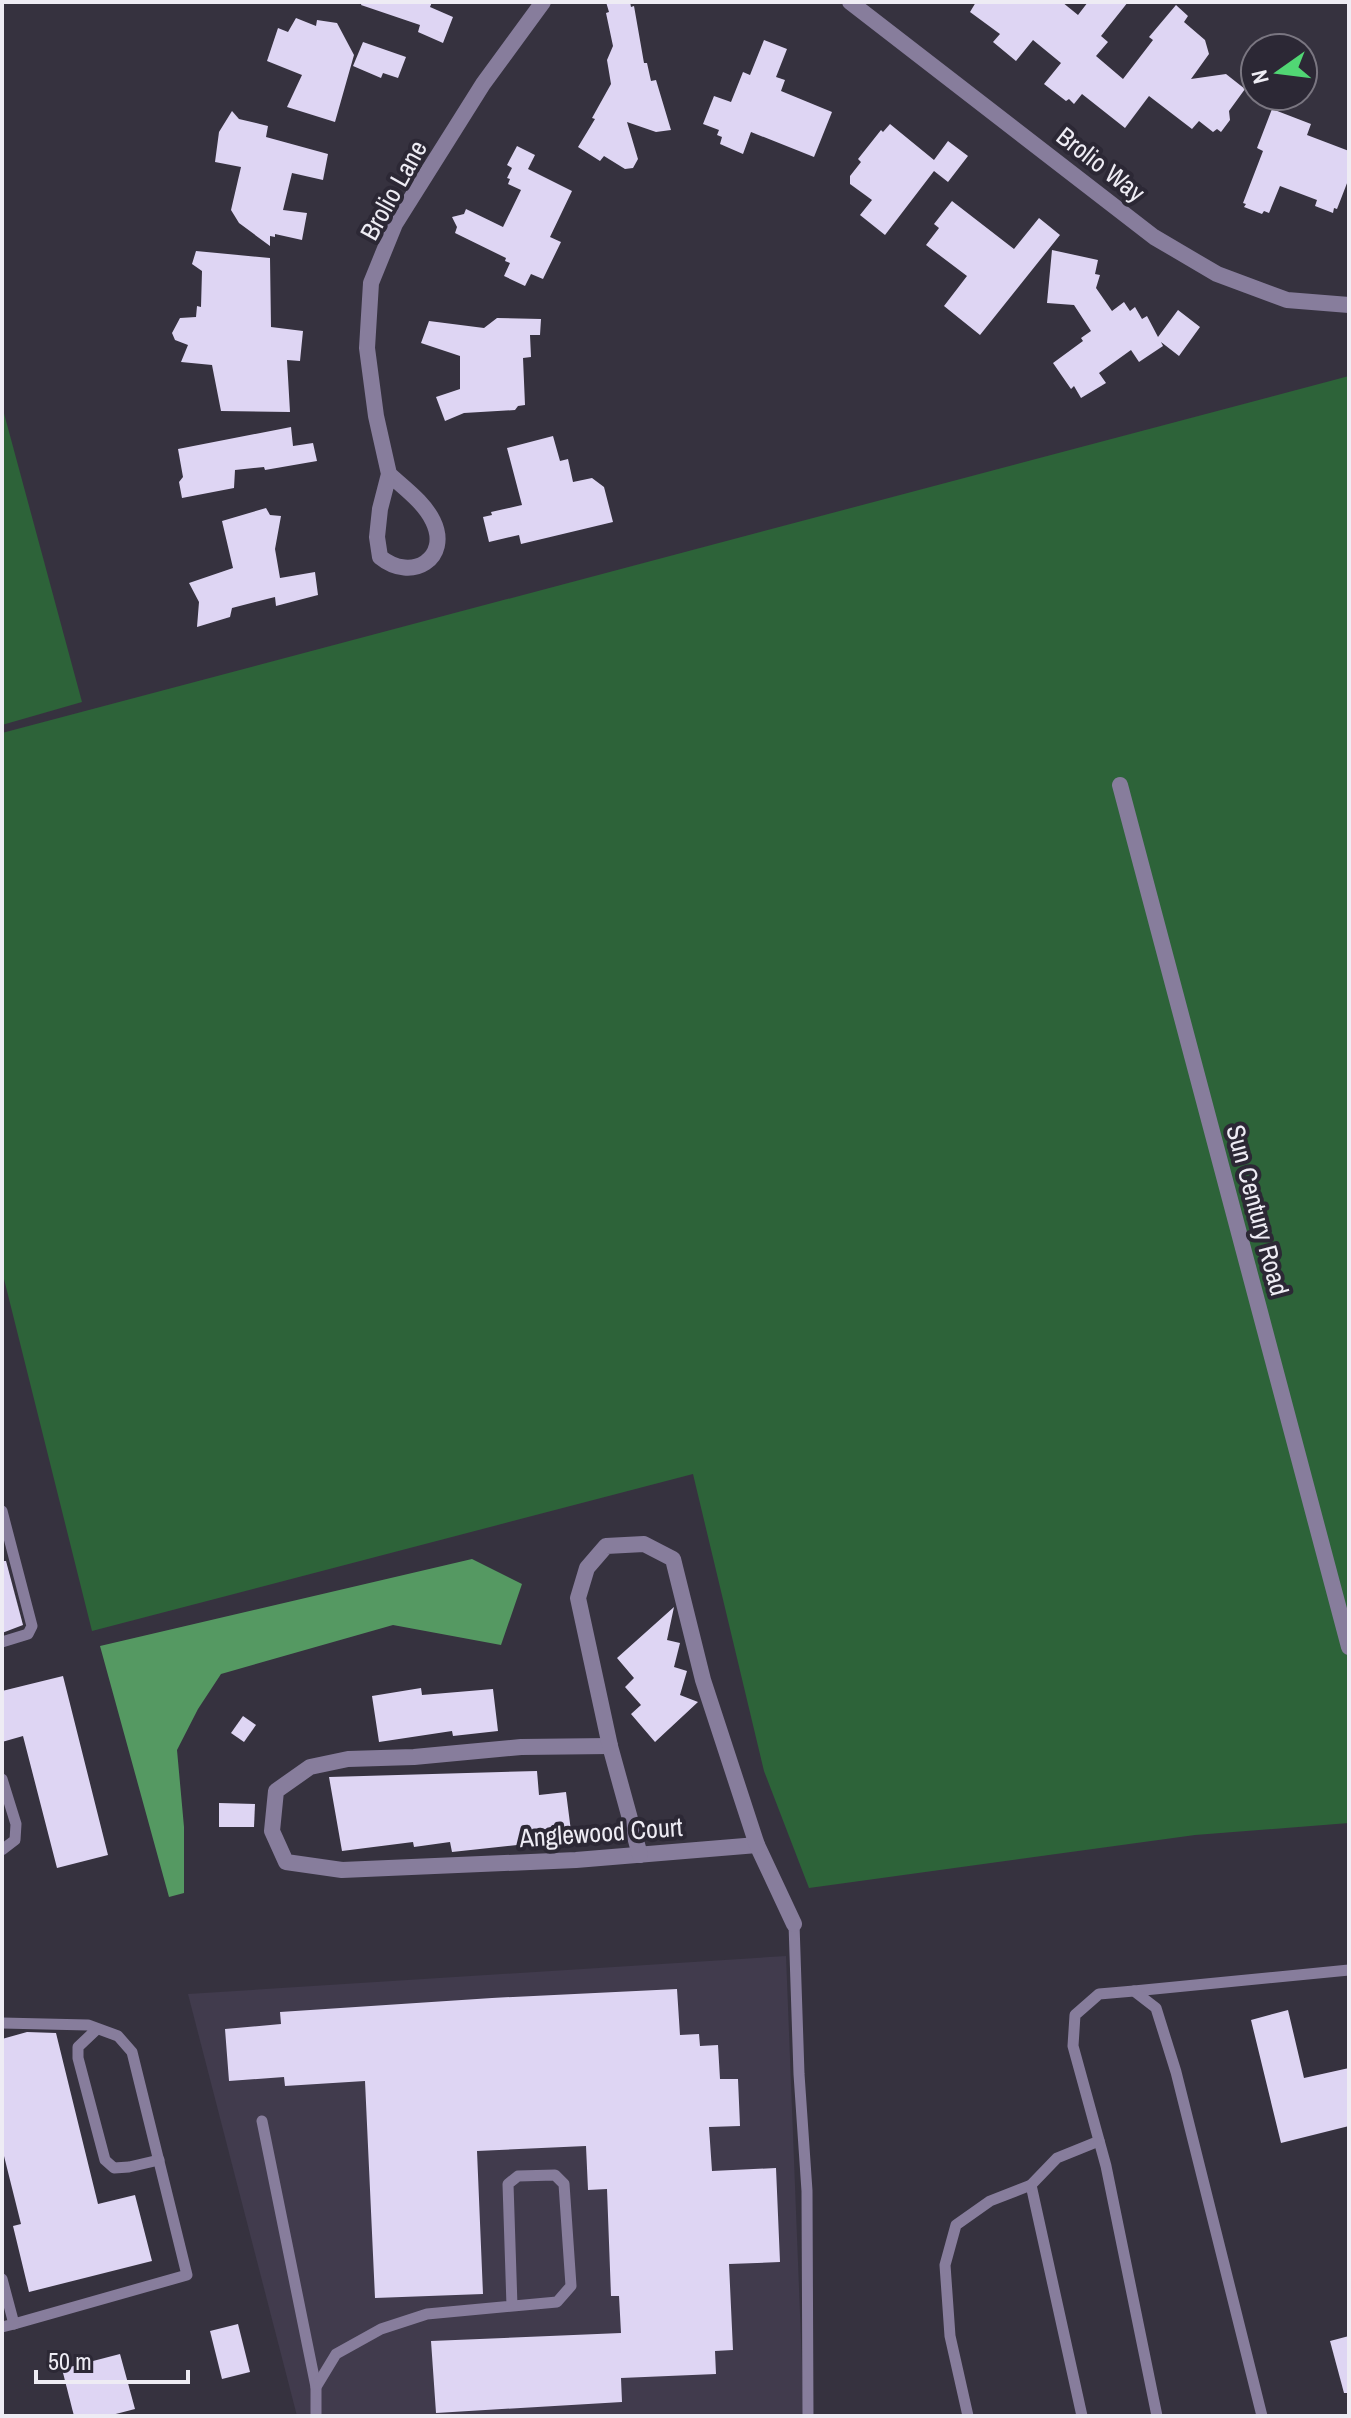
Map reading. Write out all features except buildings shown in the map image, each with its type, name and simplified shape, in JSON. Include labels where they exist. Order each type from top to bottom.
[{"type":"street","name":"Brolio Lane","points":[[389,474],[434,522],[437,539],[434,552],[426,562],[414,568],[402,569],[380,557],[377,537],[380,509],[389,474],[376,416],[367,348],[371,283],[395,224],[483,84],[543,2]]},
{"type":"street","name":"Brolio Way","points":[[850,2],[1154,237],[1217,274],[1287,300],[1349,305]]},
{"type":"street","name":"Sun Century Road","points":[[1120,785],[1349,1647]]},
{"type":"street","points":[[640,1855],[610,1746],[578,1598],[587,1568],[606,1546],[644,1544],[673,1559],[703,1680],[757,1845],[794,1924]]},
{"type":"street","name":"Anglewood Court","points":[[610,1746],[521,1747],[414,1757],[348,1759],[310,1767],[276,1791],[272,1831],[286,1862],[342,1870],[640,1855],[757,1845]]},
{"type":"lane","points":[[2,1511],[32,1626],[28,1634],[2,1642]]},
{"type":"lane","points":[[2,1779],[16,1824],[15,1840],[2,1850]]},
{"type":"lane","points":[[794,1924],[807,2191],[808,2416]]},
{"type":"lane","points":[[1157,2416],[1099,2141],[1073,2046],[1075,2015],[1099,1994],[1349,1970]]},
{"type":"lane","points":[[1134,1991],[1156,2008],[1176,2072],[1262,2416]]},
{"type":"lane","points":[[2,2023],[88,2025],[118,2036],[132,2052],[187,2275],[8,2326],[2,2279]]},
{"type":"lane","points":[[97,2029],[78,2047],[78,2058],[105,2160],[114,2168],[159,2160]]},
{"type":"lane","points":[[262,2121],[316,2387],[316,2416]]},
{"type":"lane","points":[[968,2416],[950,2336],[945,2265],[956,2225],[990,2201],[1031,2185],[1057,2158],[1099,2141]]},
{"type":"lane","points":[[316,2387],[336,2354],[381,2329],[427,2314],[557,2302],[571,2286],[564,2184],[555,2175],[518,2176],[508,2184],[512,2306]]},
{"type":"lane","points":[[1031,2185],[1082,2416]]},
{"type":"shaded area","points":[[1349,376],[1349,1823],[1195,1835],[809,1888],[764,1771],[693,1474],[92,1631],[2,1271],[2,733]]},
{"type":"shaded area","points":[[2,406],[82,702],[2,725]]},
{"type":"shaded area","points":[[472,1559],[522,1584],[501,1645],[393,1625],[221,1674],[177,1750],[184,1827],[184,1893],[169,1897],[100,1646]]},
{"type":"shaded area","points":[[786,1956],[804,2416],[297,2416],[188,1994]]}]
